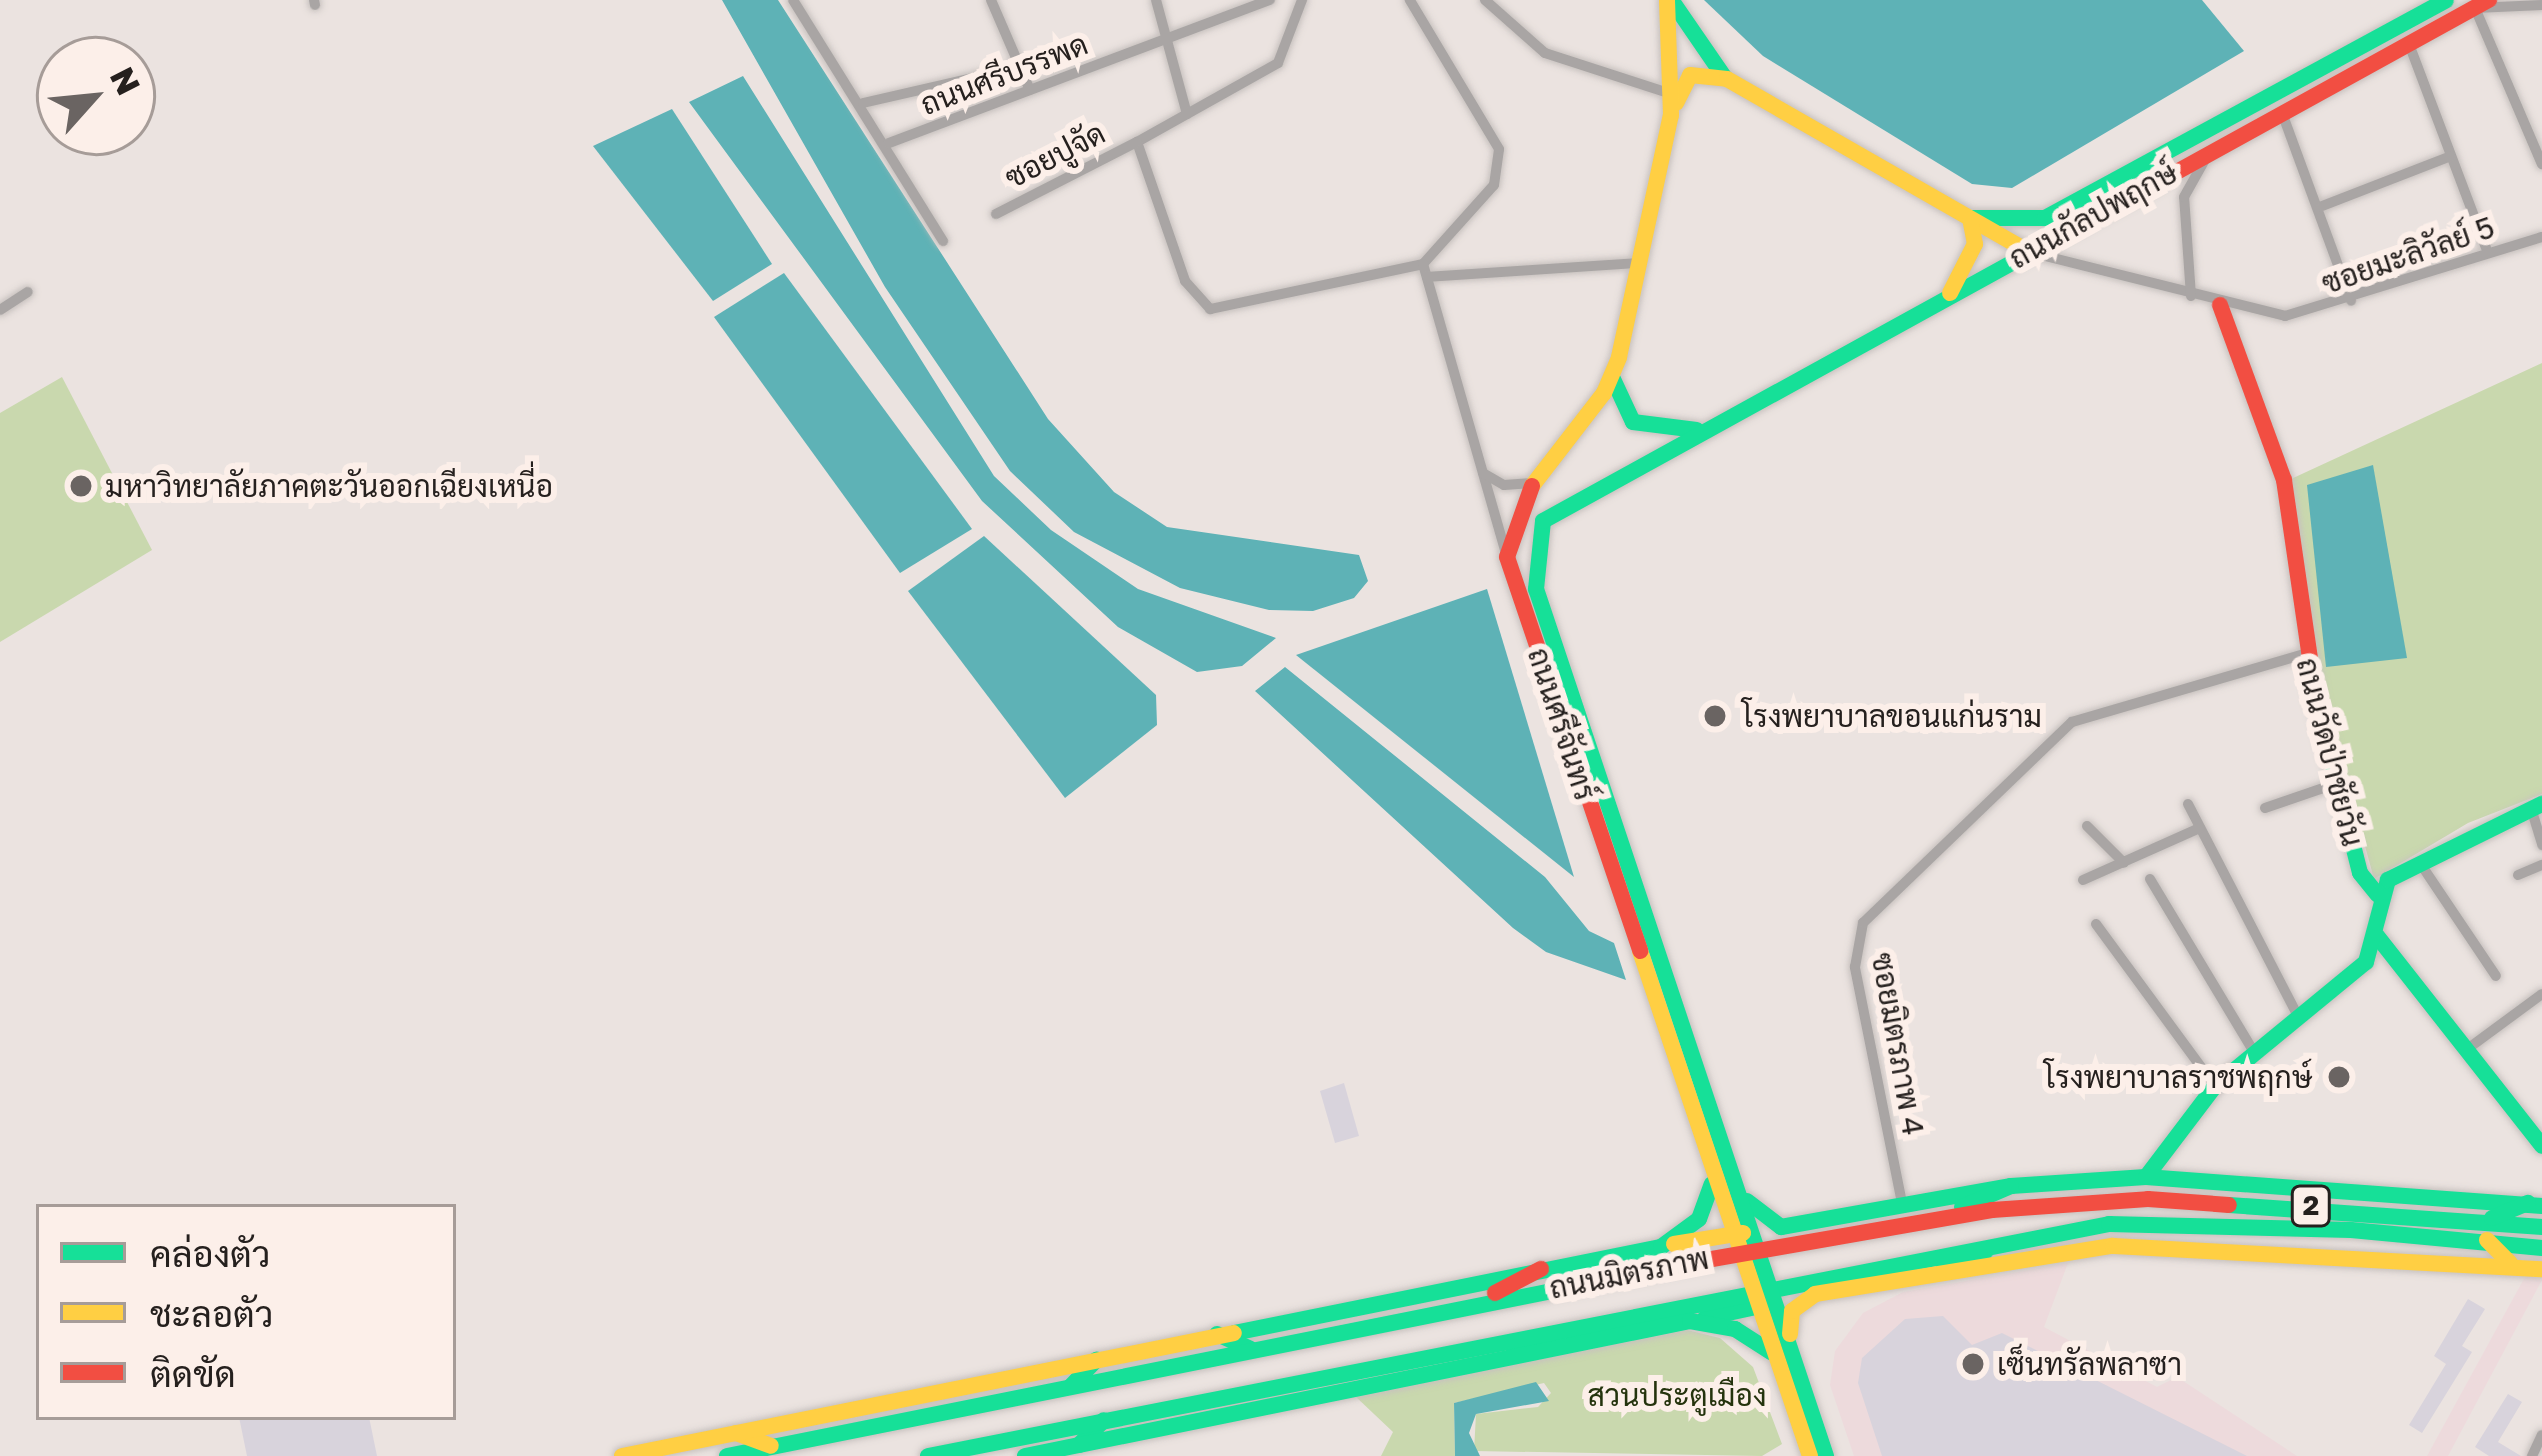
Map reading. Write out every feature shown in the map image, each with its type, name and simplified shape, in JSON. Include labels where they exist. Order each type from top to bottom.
[{"type":"main road","points":[[1507,557],[1532,483],[1613,376],[1671,115],[1669,0]]},
{"type":"main road","points":[[1669,0],[1727,80]]},
{"type":"main road","name":"ถนนกัลปพฤกษ์","points":[[1969,218],[2045,218],[2446,0]]},
{"type":"main road","name":"ถนนกัลปพฤกษ์","points":[[1533,556],[1543,520],[1561,504],[2482,4]]},
{"type":"main road","points":[[1671,115],[1690,75],[1727,80],[2027,251]]},
{"type":"main road","points":[[2138,168],[2147,186]]},
{"type":"main road","points":[[1950,292],[1975,244],[1969,218]]},
{"type":"main road","name":"ถนนวัดป่าชัยวัน","points":[[2219,304],[2284,480],[2305,654],[2360,873],[2378,895],[2377,936]]},
{"type":"main road","points":[[1613,376],[1634,422],[1696,430]]},
{"type":"main road","name":"ถนนศรีจันทร์","points":[[1533,556],[1569,689],[1736,1179],[1745,1242],[1762,1296],[1772,1352],[1810,1456]]},
{"type":"main road","name":"ถนนศรีจันทร์","points":[[1507,557],[1712,1182],[1745,1242]]},
{"type":"main road","points":[[2378,895],[2418,861],[2536,806]]},
{"type":"main road","points":[[1745,1242],[1781,1227],[1902,1203],[2012,1186],[2146,1177],[2215,1087],[2366,962],[2377,936]]},
{"type":"main road","points":[[2377,936],[2463,1052],[2542,1146]]},
{"type":"main road","name":"2","points":[[2146,1177],[2535,1204]]},
{"type":"main road","points":[[1736,1179],[1753,1211],[1781,1227]]},
{"type":"main road","points":[[1661,1246],[1699,1219],[1712,1182]]},
{"type":"main road","points":[[1935,1218],[2012,1186]]},
{"type":"main road","name":"ถนนมิตรภาพ","points":[[622,1456],[1661,1246],[1745,1242],[1935,1218],[2135,1201],[2488,1219],[2542,1227]]},
{"type":"main road","points":[[2488,1219],[2535,1204]]},
{"type":"main road","name":"ถนนมิตรภาพ","points":[[931,1456],[1483,1343],[1762,1296],[2017,1239],[2135,1222],[2487,1240],[2542,1248]]},
{"type":"main road","points":[[1024,1456],[1690,1322],[1762,1296],[1815,1294],[1944,1268],[2017,1239]]},
{"type":"main road","points":[[2487,1240],[2510,1263]]},
{"type":"main road","name":"ถนนมิตรภาพ","points":[[727,1456],[1470,1307],[1745,1242]]},
{"type":"main road","name":"2","points":[[1944,1268],[2062,1250],[2136,1245],[2510,1263],[2542,1269]]},
{"type":"main road","points":[[1470,1307],[1541,1269]]},
{"type":"main road","points":[[1792,1349],[1792,1311],[1815,1294]]},
{"type":"main road","name":"ถนนศรีจันทร์","points":[[1762,1296],[1792,1349],[1826,1456]]},
{"type":"main road","points":[[1690,1322],[1735,1329],[1772,1352]]},
{"type":"main road","points":[[1217,1334],[1250,1349]]},
{"type":"main road","points":[[1483,1343],[1546,1348]]},
{"type":"main road","points":[[1071,1386],[1096,1359]]},
{"type":"main road","points":[[1079,1445],[1104,1420]]},
{"type":"main road","points":[[736,1433],[772,1447]]},
{"type":"street","points":[[793,0],[889,142],[943,241]]},
{"type":"street","points":[[991,0],[1030,90]]},
{"type":"street","points":[[1156,0],[1171,37],[1187,114]]},
{"type":"street","name":"ถนนศรีบรรพด","points":[[889,142],[1270,0]]},
{"type":"street","name":"ซอยปูจัด","points":[[996,214],[1278,63],[1302,0]]},
{"type":"street","points":[[1410,0],[1502,157],[1494,185],[1425,271]]},
{"type":"street","points":[[1485,0],[1545,53],[1671,94]]},
{"type":"street","points":[[2542,5],[2482,4],[2542,164]]},
{"type":"street","points":[[2409,44],[2486,248]]},
{"type":"street","points":[[863,104],[1020,67]]},
{"type":"street","points":[[2282,113],[2322,206],[2350,301]]},
{"type":"street","points":[[1137,142],[1185,281],[1210,309],[1425,271],[1639,263]]},
{"type":"street","points":[[2192,296],[2184,197],[2210,151]]},
{"type":"street","points":[[2322,206],[2451,157]]},
{"type":"street","points":[[2065,230],[2058,245],[2068,264]]},
{"type":"street","name":"ซอยมะลิวัลย์ 5","points":[[2027,251],[2219,304],[2285,316],[2350,301],[2486,248],[2542,237]]},
{"type":"street","points":[[1425,271],[1507,557]]},
{"type":"street","points":[[0,310],[28,292]]},
{"type":"street","points":[[1480,471],[1504,485],[1532,483]]},
{"type":"street","name":"ซอยมิตรภาพ 4","points":[[1902,1203],[1855,967],[1863,923],[2072,722],[2305,654]]},
{"type":"street","points":[[2265,808],[2338,783]]},
{"type":"street","points":[[2188,804],[2299,1018]]},
{"type":"street","points":[[2536,806],[2542,845]]},
{"type":"street","points":[[2087,826],[2124,863]]},
{"type":"street","points":[[2083,880],[2200,828]]},
{"type":"street","points":[[2418,861],[2496,976]]},
{"type":"street","points":[[2518,875],[2542,865]]},
{"type":"street","points":[[2150,879],[2255,1054]]},
{"type":"street","points":[[2096,924],[2215,1087]]},
{"type":"street","points":[[2463,1052],[2542,994]]},
{"type":"street","points":[[2532,1456],[2542,1435]]},
{"type":"shaded area","name":"เซ็นทรัลพลาซา","points":[[2068,1263],[2044,1327],[2157,1387],[2177,1377],[2297,1456],[1854,1456],[1830,1385],[1835,1351],[1863,1313],[1903,1292]]},
{"type":"shaded area","points":[[2526,1275],[2542,1280],[2448,1456],[2427,1456]]},
{"type":"green space","points":[[2542,363],[2542,794],[2468,823],[2374,879],[2319,678],[2291,479]]},
{"type":"green space","points":[[62,377],[152,550],[0,642],[0,413]]},
{"type":"green space","name":"สวนประตูเมือง","points":[[1687,1330],[1720,1338],[1753,1367],[1782,1444],[1762,1456],[1474,1451],[1476,1414],[1538,1407],[1551,1393],[1544,1383],[1454,1403],[1455,1456],[1381,1456],[1393,1432],[1355,1396]]},
{"type":"water","points":[[722,0],[778,0],[1048,419],[1114,492],[1167,527],[1359,555],[1368,581],[1354,598],[1313,611],[1269,610],[1180,588],[1074,532],[1010,471],[885,287]]},
{"type":"water","points":[[1704,0],[2202,0],[2244,51],[2012,188],[1972,184],[1763,56]]},
{"type":"water","points":[[743,76],[994,476],[1051,530],[1138,589],[1276,638],[1242,666],[1197,672],[1118,627],[982,501],[689,102]]},
{"type":"water","points":[[672,109],[772,264],[713,301],[593,146]]},
{"type":"water","points":[[784,273],[972,529],[900,573],[714,317]]},
{"type":"water","points":[[2373,465],[2407,658],[2326,667],[2307,485]]},
{"type":"water","points":[[984,536],[1156,695],[1157,725],[1065,798],[908,591]]},
{"type":"water","points":[[1487,589],[1574,877],[1296,655]]},
{"type":"water","points":[[1285,667],[1545,877],[1589,931],[1614,943],[1626,980],[1546,952],[1513,928],[1255,691]]},
{"type":"water","points":[[1536,1382],[1549,1401],[1476,1414],[1469,1433],[1480,1456],[1455,1456],[1454,1403]]},
{"type":"building","points":[[1344,1083],[1359,1136],[1335,1143],[1320,1091]]},
{"type":"building","points":[[2468,1299],[2485,1309],[2462,1346],[2472,1352],[2422,1433],[2409,1425],[2446,1364],[2434,1356]]},
{"type":"building","name":"เซ็นทรัลพลาซา","points":[[1943,1316],[1972,1345],[2002,1333],[2247,1456],[1882,1456],[1858,1383],[1862,1358],[1905,1319]]},
{"type":"building","points":[[2508,1394],[2522,1402],[2498,1442],[2521,1456],[2489,1456],[2475,1447]]},
{"type":"building","points":[[240,1420],[370,1420],[377,1456],[247,1456]]},
{"type":"traffic: fast","points":[[1969,218],[2045,218],[2446,0]]},
{"type":"traffic: fast","points":[[1672,1],[1725,78]]},
{"type":"traffic: fast","points":[[1826,1456],[1536,589],[1543,521],[2146,189]]},
{"type":"traffic: fast","points":[[1613,379],[1633,422],[1696,430]]},
{"type":"traffic: fast","points":[[2316,699],[2360,873],[2378,895]]},
{"type":"traffic: fast","points":[[2146,1177],[2215,1086],[2366,962],[2388,880],[2542,804]]},
{"type":"traffic: fast","points":[[2377,936],[2542,1146]]},
{"type":"traffic: fast","points":[[1747,1201],[1781,1227],[2011,1186],[2146,1177],[2542,1206]]},
{"type":"traffic: fast","points":[[1234,1333],[1661,1247],[1699,1219],[1712,1184]]},
{"type":"traffic: fast","points":[[1962,1207],[2011,1186]]},
{"type":"traffic: fast","points":[[2492,1218],[2528,1203]]},
{"type":"traffic: fast","points":[[2229,1205],[2542,1227]]},
{"type":"traffic: fast","points":[[928,1456],[2109,1224],[2351,1230],[2542,1248]]},
{"type":"traffic: fast","points":[[1944,1268],[1985,1252]]},
{"type":"traffic: fast","points":[[727,1456],[1712,1259]]},
{"type":"traffic: fast","points":[[1705,1318],[1761,1306]]},
{"type":"traffic: fast","points":[[1025,1456],[1690,1321],[1735,1329],[1771,1352]]},
{"type":"traffic: fast","points":[[1217,1334],[1250,1349]]},
{"type":"traffic: fast","points":[[1512,1345],[1555,1347]]},
{"type":"traffic: fast","points":[[1071,1386],[1097,1359]]},
{"type":"traffic: fast","points":[[1079,1445],[1104,1420]]},
{"type":"traffic: slow","points":[[1532,486],[1604,393],[1619,357],[1671,115],[1667,0]]},
{"type":"traffic: slow","points":[[1676,103],[1690,75],[1727,79],[2027,251]]},
{"type":"traffic: slow","points":[[1950,293],[1975,244],[1970,219]]},
{"type":"traffic: slow","points":[[1640,951],[1810,1456]]},
{"type":"traffic: slow","points":[[1674,1244],[1743,1233]]},
{"type":"traffic: slow","points":[[2487,1240],[2510,1263]]},
{"type":"traffic: slow","points":[[1790,1334],[1792,1311],[1815,1294],[2113,1246],[2542,1269]]},
{"type":"traffic: slow","points":[[622,1456],[1234,1333]]},
{"type":"traffic: slow","points":[[736,1433],[771,1446]]},
{"type":"traffic: jam","points":[[2146,189],[2489,0]]},
{"type":"traffic: jam","points":[[2220,305],[2284,480],[2316,699]]},
{"type":"traffic: jam","points":[[1532,486],[1507,557],[1640,951]]},
{"type":"traffic: jam","points":[[1712,1259],[1992,1210],[2148,1199],[2229,1205]]},
{"type":"traffic: jam","points":[[1495,1293],[1541,1269]]},
{"type":"place","name":"มหาวิทยาลัยภาคตะวันออกเฉียงเหนี่อ","points":[[81,486]]},
{"type":"place","name":"โรงพยาบาลขอนแก่นราม","points":[[1715,716]]},
{"type":"place","name":"โรงพยาบาลราชพฤกษ์","points":[[2339,1077]]},
{"type":"place","name":"เซ็นทรัลพลาซา","points":[[1973,1364]]}]
